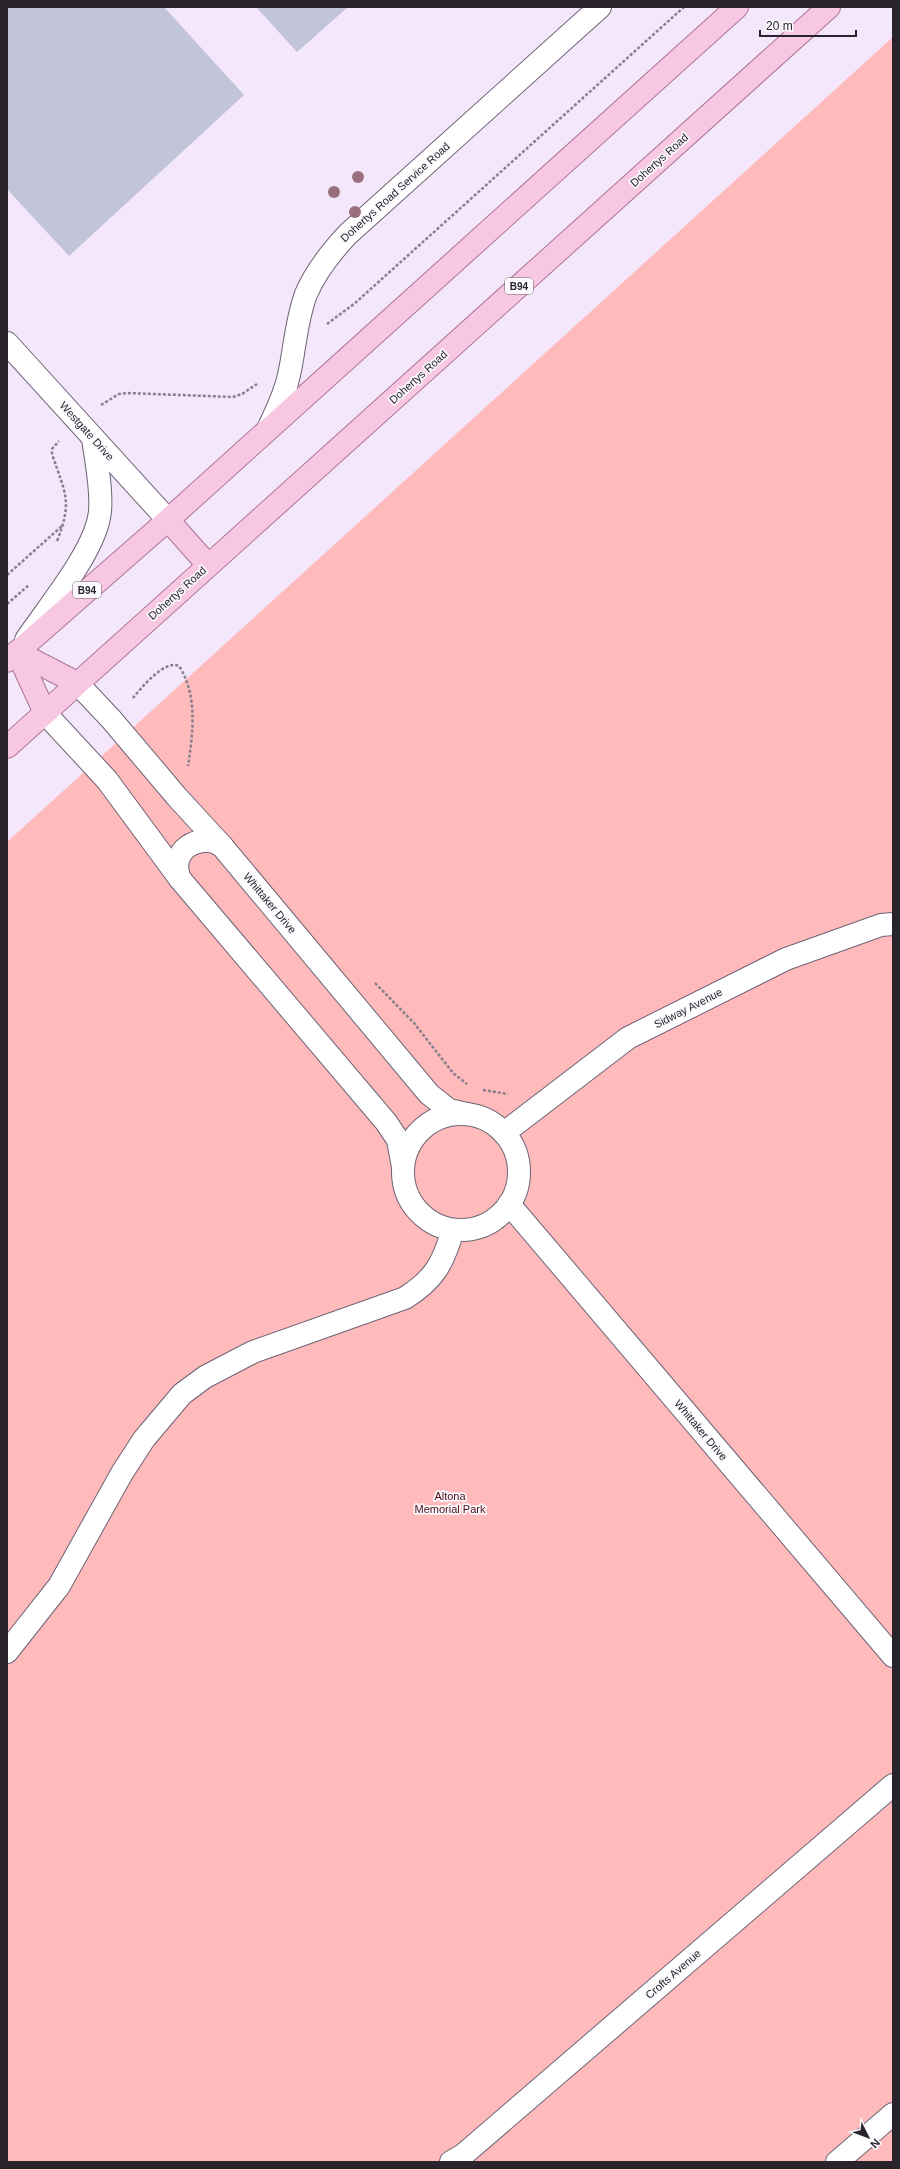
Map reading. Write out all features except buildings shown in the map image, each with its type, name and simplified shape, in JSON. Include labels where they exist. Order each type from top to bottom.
[{"type":"main road","name":"B94","points":[[12,657],[168,520],[269,427],[737,7]]},
{"type":"main road","name":"Dohertys Road","points":[[7,746],[829,7]]},
{"type":"main road","points":[[168,520],[208,564]]},
{"type":"main road","points":[[12,657],[77,684]]},
{"type":"main road","points":[[12,657],[45,713]]},
{"type":"street","name":"Dohertys Road Service Road","points":[[269,427],[285,392],[302,307],[315,276],[334,249],[354,228],[600,7]]},
{"type":"street","name":"Westgate Drive","points":[[7,343],[168,520]]},
{"type":"street","points":[[12,657],[80,561],[95,533],[100,512],[100,500],[86,430]]},
{"type":"street","name":"Whittaker Drive","points":[[77,684],[111,719],[177,797],[222,846],[429,1094],[449,1110],[467,1114]]},
{"type":"street","points":[[45,713],[107,780],[180,879],[386,1122],[398,1140],[403,1167],[405,1190],[417,1211],[436,1225],[453,1230],[470,1230],[482,1226],[502,1214],[509,1204],[517,1187],[519,1168],[514,1149],[504,1133],[481,1118],[467,1114],[445,1116],[424,1127],[410,1145],[403,1167]]},
{"type":"street","points":[[180,879],[178,861],[186,846],[203,840],[215,842],[222,846]]},
{"type":"street","name":"Sidway Avenue","points":[[504,1133],[628,1038],[786,959],[881,925],[893,924]]},
{"type":"street","name":"Whittaker Drive","points":[[509,1204],[893,1656]]},
{"type":"street","points":[[7,1652],[59,1586],[125,1468],[144,1439],[182,1394],[205,1377],[253,1352],[405,1298],[420,1289],[440,1267],[453,1230]]},
{"type":"street","name":"Crofts Avenue","points":[[461,2160],[893,1785]]},
{"type":"street","points":[[837,2162],[893,2114]]},
{"type":"path","points":[[326,325],[354,304],[684,7]]},
{"type":"path","points":[[56,545],[65,521],[67,504],[66,493],[52,449],[86,430],[105,402],[119,394],[233,397],[242,394],[261,381]]},
{"type":"path","points":[[7,575],[60,529],[65,521]]},
{"type":"path","points":[[7,604],[30,584]]},
{"type":"path","points":[[133,698],[164,667],[172,664],[179,666],[188,687],[193,713],[187,772]]},
{"type":"path","points":[[371,978],[414,1023],[453,1073],[470,1085]]},
{"type":"path","points":[[479,1089],[511,1094]]},
{"type":"green space","name":"Altona Memorial Park","points":[[893,37],[893,2162],[7,2162],[7,842]]}]
